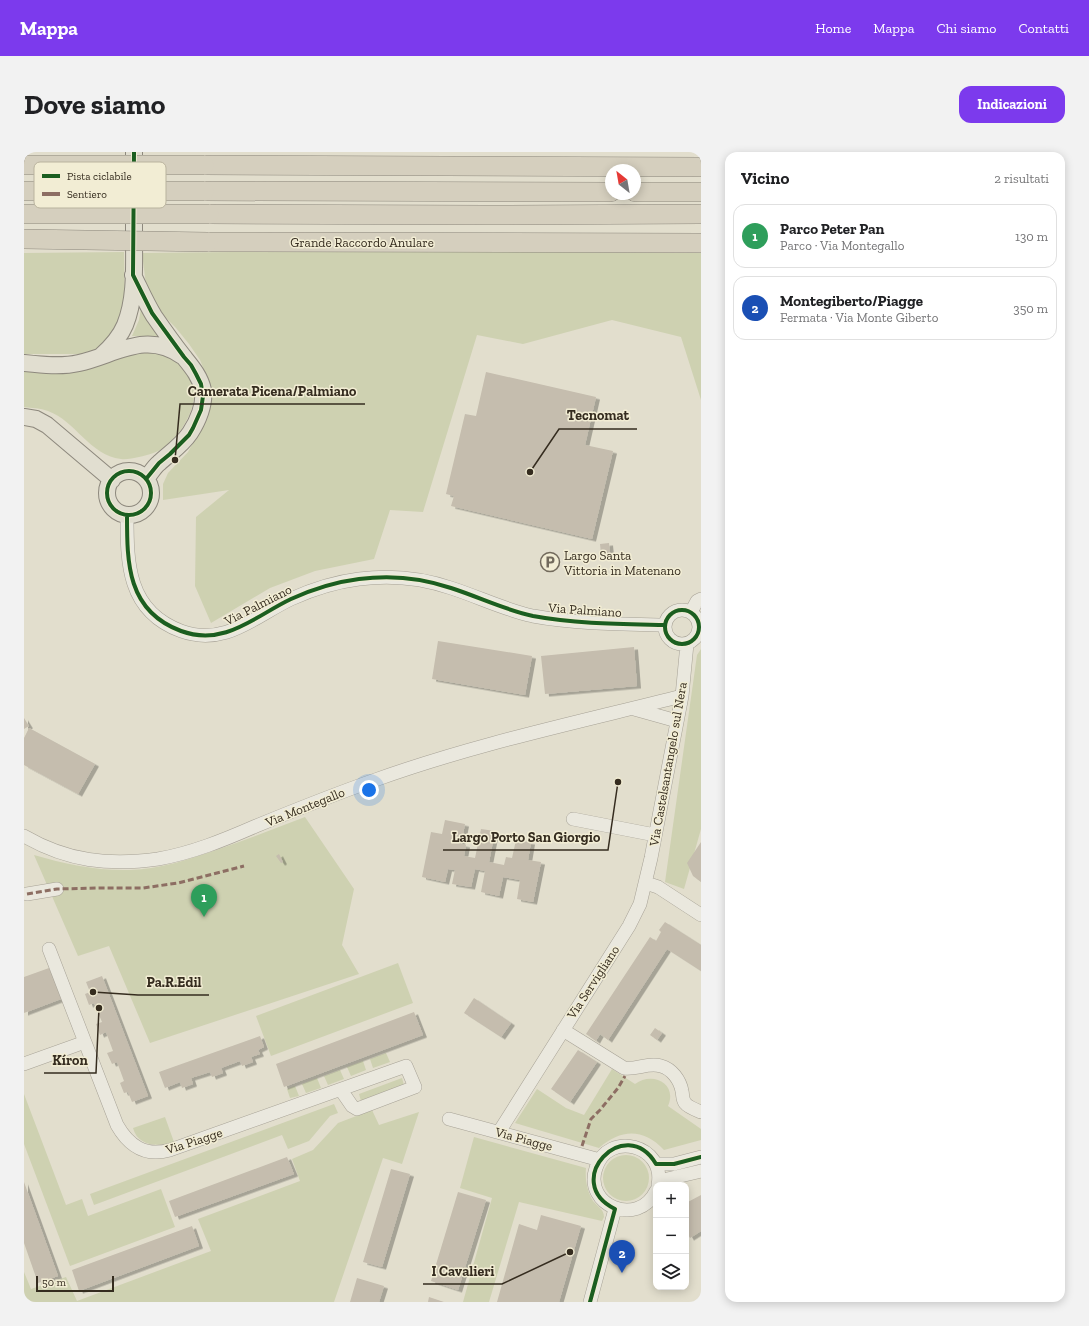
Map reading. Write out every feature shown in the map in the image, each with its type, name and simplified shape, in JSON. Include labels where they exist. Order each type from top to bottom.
[{"type":"highway","points":[[641,165],[701,159]]},
{"type":"highway","points":[[24,165],[34,165]]},
{"type":"highway","points":[[166,166],[605,166]]},
{"type":"highway","points":[[641,166],[701,167]]},
{"type":"highway","points":[[166,191],[605,192]]},
{"type":"highway","points":[[641,192],[701,192]]},
{"type":"highway","name":"Grande Raccordo Anulare","points":[[24,214],[701,214]]},
{"type":"highway","name":"Grande Raccordo Anulare","points":[[24,239],[208,242],[701,243]]},
{"type":"main road","points":[[134,152],[134,162]]},
{"type":"main road","points":[[101,356],[112,345],[121,332],[125,324],[130,305],[133,275],[134,208]]},
{"type":"main road","points":[[133,275],[152,313],[191,365],[201,384],[203,396],[202,406],[189,435],[159,463],[146,479]]},
{"type":"main road","points":[[24,363],[45,365],[71,364],[127,347],[145,344],[165,347],[184,356]]},
{"type":"main road","points":[[24,416],[34,418],[47,425],[112,480]]},
{"type":"main road","points":[[122,472],[136,472],[146,479],[150,491],[150,498],[147,505],[142,510],[127,515],[121,514],[111,505],[108,499],[108,485],[122,472]]},
{"type":"street","name":"Via Palmiano","points":[[127,515],[128,560],[138,594],[160,619],[174,627],[188,632],[204,635],[227,633],[288,601],[314,590],[346,581],[386,577],[418,580],[438,584],[510,610],[533,616],[591,622],[665,624]]},
{"type":"street","points":[[691,612],[697,601],[701,599]]},
{"type":"street","points":[[686,610],[691,612],[699,620],[700,626],[696,637],[687,644],[681,644],[671,640],[667,636],[665,624],[667,619],[675,611],[686,610]]},
{"type":"street","name":"Via Castelsantangelo sul Nera","points":[[646,883],[682,696],[687,644]]},
{"type":"street","name":"Via Montegallo","points":[[24,836],[54,851],[91,861],[129,862],[177,855],[214,844],[344,791],[413,767],[518,737],[682,696]]},
{"type":"street","points":[[634,708],[677,721]]},
{"type":"street","points":[[573,819],[656,836]]},
{"type":"street","points":[[646,883],[658,887],[701,915]]},
{"type":"street","name":"Via Servigliano","points":[[499,1132],[629,926],[640,904],[646,883]]},
{"type":"street","points":[[27,894],[57,889]]},
{"type":"street","name":"Via Piagge","points":[[49,949],[119,1128],[132,1144],[147,1151],[161,1152],[170,1150],[406,1066],[415,1088],[357,1109],[352,1106],[341,1090]]},
{"type":"street","points":[[563,1030],[624,1068],[633,1068],[648,1064],[659,1065],[666,1068],[677,1078],[681,1086],[685,1103],[701,1112]]},
{"type":"street","points":[[24,1064],[85,1042]]},
{"type":"street","name":"Via Piagge","points":[[449,1119],[600,1160]]},
{"type":"street","points":[[653,1194],[649,1201],[641,1207],[626,1210],[616,1208],[605,1202],[600,1196],[595,1187],[594,1172],[600,1160],[608,1152],[615,1148],[630,1146],[644,1151],[653,1159],[658,1171],[658,1182]]},
{"type":"street","points":[[656,1164],[670,1165],[701,1157]]},
{"type":"street","points":[[669,1182],[701,1171]]},
{"type":"street","points":[[590,1302],[616,1208]]},
{"type":"green space","points":[[309,251],[701,252],[701,400],[681,337],[612,320],[523,344],[477,335],[423,512],[390,510],[374,559],[315,571],[270,588],[211,623],[195,586],[196,517],[229,490],[163,500],[163,484],[168,473],[188,452],[199,431],[208,384],[200,360],[176,328],[156,308],[146,285],[142,253]]},
{"type":"green space","points":[[124,252],[125,300],[119,324],[101,347],[91,352],[82,354],[24,354],[24,253]]},
{"type":"green space","points":[[141,308],[164,336],[132,336],[139,320]]},
{"type":"green space","points":[[156,350],[168,355],[181,364],[187,372],[194,391],[189,416],[181,430],[172,442],[157,452],[127,459],[110,456],[91,445],[67,422],[58,416],[45,410],[24,407],[24,371],[41,372],[127,353]]},
{"type":"green space","points":[[701,649],[701,829],[684,889],[665,882],[697,655]]},
{"type":"green space","points":[[305,817],[354,889],[342,945],[359,974],[150,1043],[109,946],[78,956],[34,855],[69,864],[93,868],[130,870],[153,868],[208,853]]},
{"type":"green space","points":[[398,963],[413,1003],[271,1056],[256,1016]]},
{"type":"green space","points":[[386,1053],[390,1062],[373,1068],[370,1059]]},
{"type":"green space","points":[[363,1061],[366,1070],[351,1076],[347,1067]]},
{"type":"green space","points":[[612,1069],[635,1084],[642,1080],[649,1079],[656,1079],[662,1082],[669,1091],[670,1098],[668,1106],[701,1129],[701,1140],[664,1150],[648,1138],[640,1135],[624,1134],[615,1137],[599,1148],[515,1123],[537,1089],[566,1108],[584,1115]]},
{"type":"green space","points":[[340,1070],[344,1079],[328,1085],[324,1076]]},
{"type":"green space","points":[[317,1078],[321,1088],[306,1093],[302,1084]]},
{"type":"green space","points":[[402,1078],[404,1085],[361,1101],[359,1094]]},
{"type":"green space","points":[[295,1086],[299,1096],[290,1098],[287,1089]]},
{"type":"green space","points":[[24,1094],[66,1205],[82,1199],[88,1216],[161,1189],[175,1227],[70,1266],[24,1144]]},
{"type":"green space","points":[[334,1104],[338,1113],[330,1116],[309,1141],[288,1149],[282,1135],[94,1205],[90,1194]]},
{"type":"green space","points":[[372,1110],[379,1125],[419,1112],[402,1164],[383,1158],[334,1302],[24,1302],[24,1272],[31,1289],[66,1277],[77,1301],[211,1251],[198,1219],[300,1181],[292,1159],[313,1150],[338,1123]]},
{"type":"green space","points":[[165,1117],[174,1142],[156,1145],[139,1139],[133,1128]]},
{"type":"green space","points":[[474,1137],[586,1168],[586,1181],[589,1193],[593,1201],[604,1214],[602,1221],[519,1202],[489,1302],[463,1302],[492,1198],[460,1188]]},
{"type":"green space","points":[[622,1155],[630,1155],[639,1159],[645,1165],[649,1178],[645,1191],[639,1197],[630,1201],[622,1201],[613,1197],[607,1191],[603,1182],[603,1174],[607,1165],[613,1159]]},
{"type":"building","points":[[486,372],[596,397],[585,445],[613,451],[592,539],[451,506],[454,496],[446,494],[465,414],[476,416]]},
{"type":"building","points":[[609,543],[610,553],[601,554],[600,544]]},
{"type":"building","points":[[438,641],[532,656],[525,695],[432,679]]},
{"type":"building","points":[[634,647],[637,686],[545,694],[541,656]]},
{"type":"building","points":[[24,718],[29,726],[24,729]]},
{"type":"building","points":[[29,728],[95,764],[78,794],[24,765],[24,738]]},
{"type":"building","points":[[445,820],[465,824],[461,844],[466,845],[464,856],[475,858],[481,829],[495,831],[489,862],[504,865],[506,857],[512,858],[516,840],[531,842],[528,860],[541,862],[533,902],[517,899],[520,880],[503,877],[499,896],[481,892],[485,871],[475,869],[471,887],[452,884],[455,870],[448,869],[445,882],[422,877],[431,832],[442,834]]},
{"type":"building","points":[[701,842],[701,882],[693,876],[687,863]]},
{"type":"building","points":[[279,854],[283,862],[281,863],[276,856]]},
{"type":"building","points":[[665,922],[701,945],[701,971],[667,949],[608,1040],[600,1034],[596,1041],[586,1034],[650,937],[656,941],[661,932],[659,930]]},
{"type":"building","points":[[49,968],[61,999],[24,1013],[24,977]]},
{"type":"building","points":[[102,976],[148,1096],[132,1102],[128,1092],[124,1093],[120,1083],[124,1081],[117,1062],[112,1064],[107,1053],[113,1051],[106,1032],[100,1035],[96,1024],[102,1022],[94,1003],[89,1005],[85,994],[90,992],[86,982]]},
{"type":"building","points":[[474,998],[511,1023],[501,1037],[464,1013]]},
{"type":"building","points":[[414,1012],[423,1035],[284,1087],[276,1064]]},
{"type":"building","points":[[655,1028],[662,1033],[657,1040],[650,1035]]},
{"type":"building","points":[[260,1036],[264,1047],[258,1050],[260,1054],[251,1057],[253,1062],[242,1066],[240,1061],[221,1068],[223,1073],[212,1077],[210,1072],[191,1078],[193,1084],[182,1088],[180,1082],[165,1088],[159,1072]]},
{"type":"building","points":[[578,1050],[597,1062],[570,1102],[551,1089]]},
{"type":"building","points":[[287,1157],[294,1174],[175,1217],[169,1201]]},
{"type":"building","points":[[391,1169],[410,1174],[382,1267],[363,1262]]},
{"type":"building","points":[[24,1182],[58,1276],[38,1283],[24,1243]]},
{"type":"building","points":[[458,1192],[486,1200],[458,1290],[431,1281]]},
{"type":"building","points":[[701,1195],[701,1231],[690,1238],[689,1236],[689,1201]]},
{"type":"building","points":[[541,1215],[581,1226],[559,1302],[497,1302],[519,1224],[537,1230]]},
{"type":"building","points":[[192,1226],[199,1246],[79,1291],[72,1270]]},
{"type":"building","points":[[357,1278],[384,1286],[379,1302],[350,1302]]},
{"type":"building","points":[[429,1297],[444,1302],[428,1302]]},
{"type":"marked path","points":[[27,894],[57,889],[143,888],[178,883],[244,866]]},
{"type":"marked path","points":[[582,1146],[591,1119],[618,1088],[625,1076]]},
{"type":"cycle path","points":[[134,152],[134,162]]},
{"type":"cycle path","points":[[134,208],[133,275],[152,313],[191,365],[201,384],[203,396],[201,410],[189,435],[159,463],[146,479]]},
{"type":"cycle path","points":[[129,471],[141,475],[147,481],[151,493],[147,505],[141,511],[129,515],[117,511],[111,505],[107,493],[111,481],[117,475],[129,471]]},
{"type":"cycle path","points":[[127,515],[130,568],[134,584],[140,598],[150,611],[163,622],[181,631],[197,635],[212,635],[239,627],[291,599],[324,586],[350,580],[382,577],[405,578],[429,582],[512,610],[549,619],[616,624],[665,625]]},
{"type":"cycle path","points":[[679,610],[685,610],[689,611],[696,617],[699,627],[698,634],[692,641],[685,644],[679,644],[675,643],[668,637],[665,630],[665,624],[666,620],[672,613],[679,610]]},
{"type":"cycle path","points":[[590,1302],[615,1209],[600,1197],[594,1183],[596,1169],[603,1157],[615,1148],[629,1145],[643,1150],[656,1164],[674,1164],[701,1157]]},
{"type":"place","name":"Camerata Picena/Palmiano","points":[[175,460]]},
{"type":"place","name":"Tecnomat","points":[[530,472]]},
{"type":"place","name":"Largo Santa Vittoria in Matenano","points":[[550,562]]},
{"type":"place","name":"Largo Porto San Giorgio","points":[[618,782]]},
{"type":"place","name":"Parco Peter Pan","points":[[204,917]]},
{"type":"place","name":"Pa.R.Edil","points":[[93,992]]},
{"type":"place","name":"Kíron","points":[[99,1008]]},
{"type":"place","name":"I Cavalieri","points":[[570,1252]]},
{"type":"place","name":"Montegiberto/Piagge","points":[[622,1273]]}]
